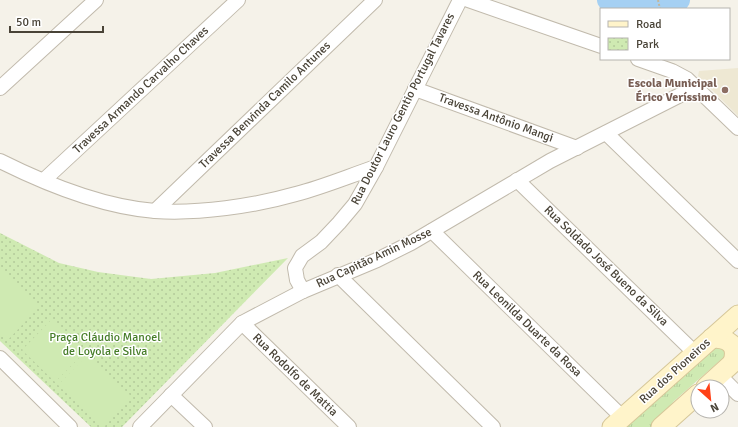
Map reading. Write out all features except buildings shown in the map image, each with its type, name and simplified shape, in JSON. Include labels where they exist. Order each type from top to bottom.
[{"type":"main road","name":"Rua dos Pioneiros","points":[[618,422],[738,315]]},
{"type":"main road","points":[[712,338],[726,340],[733,345],[736,354],[736,360],[714,379]]},
{"type":"main road","points":[[661,427],[690,401]]},
{"type":"street","points":[[0,88],[96,0]]},
{"type":"street","name":"Travessa Armando Carvalho Chaves","points":[[44,180],[238,0]]},
{"type":"street","name":"Travessa Benvinda Camilo Antunes","points":[[155,211],[375,0]]},
{"type":"street","name":"Rua Doutor Lauro Gentio Portugal Tavares","points":[[303,291],[297,280],[295,268],[302,256],[321,242],[346,216],[363,192],[460,0]]},
{"type":"street","points":[[468,0],[600,46]]},
{"type":"street","points":[[641,60],[679,74],[696,87],[738,128]]},
{"type":"street","name":"Rua Capitão Amin Mosse","points":[[140,427],[242,323],[303,291],[376,260],[432,231],[517,180],[696,87]]},
{"type":"street","name":"Travessa Antônio Mangi","points":[[415,89],[577,148]]},
{"type":"street","points":[[606,133],[738,261]]},
{"type":"street","points":[[0,161],[44,180],[102,201],[130,208],[155,211],[214,209],[270,200],[297,194],[376,167]]},
{"type":"street","name":"Rua Soldado José Bueno da Silva","points":[[517,180],[695,353]]},
{"type":"street","name":"Rua Leonilda Duarte da Rosa","points":[[432,231],[618,422]]},
{"type":"street","points":[[338,275],[493,427]]},
{"type":"street","name":"Rua Rodolfo de Mattia","points":[[242,323],[349,427]]},
{"type":"street","points":[[0,358],[70,427]]},
{"type":"street","points":[[171,395],[205,427]]},
{"type":"shaded area","name":"Escola Municipal Érico Veríssimo","points":[[738,68],[738,116],[698,76],[699,71]]},
{"type":"green space","name":"Praça Cláudio Manoel de Loyola e Silva","points":[[0,233],[59,263],[98,272],[151,279],[215,273],[288,258],[122,427],[91,427],[0,341]]},
{"type":"green space","points":[[0,270],[39,307],[7,341],[0,334]]},
{"type":"green space","points":[[51,320],[85,352],[55,382],[22,350]]},
{"type":"green space","points":[[717,346],[724,349],[724,357],[699,379],[690,379],[690,387],[674,401],[660,419],[651,427],[625,427]]},
{"type":"green space","points":[[87,355],[132,397],[104,427],[102,427],[58,385]]},
{"type":"waterway","points":[[608,0],[626,6],[644,8],[670,4],[679,0]]},
{"type":"place","name":"Escola Municipal Érico Veríssimo","points":[[725,90]]}]
